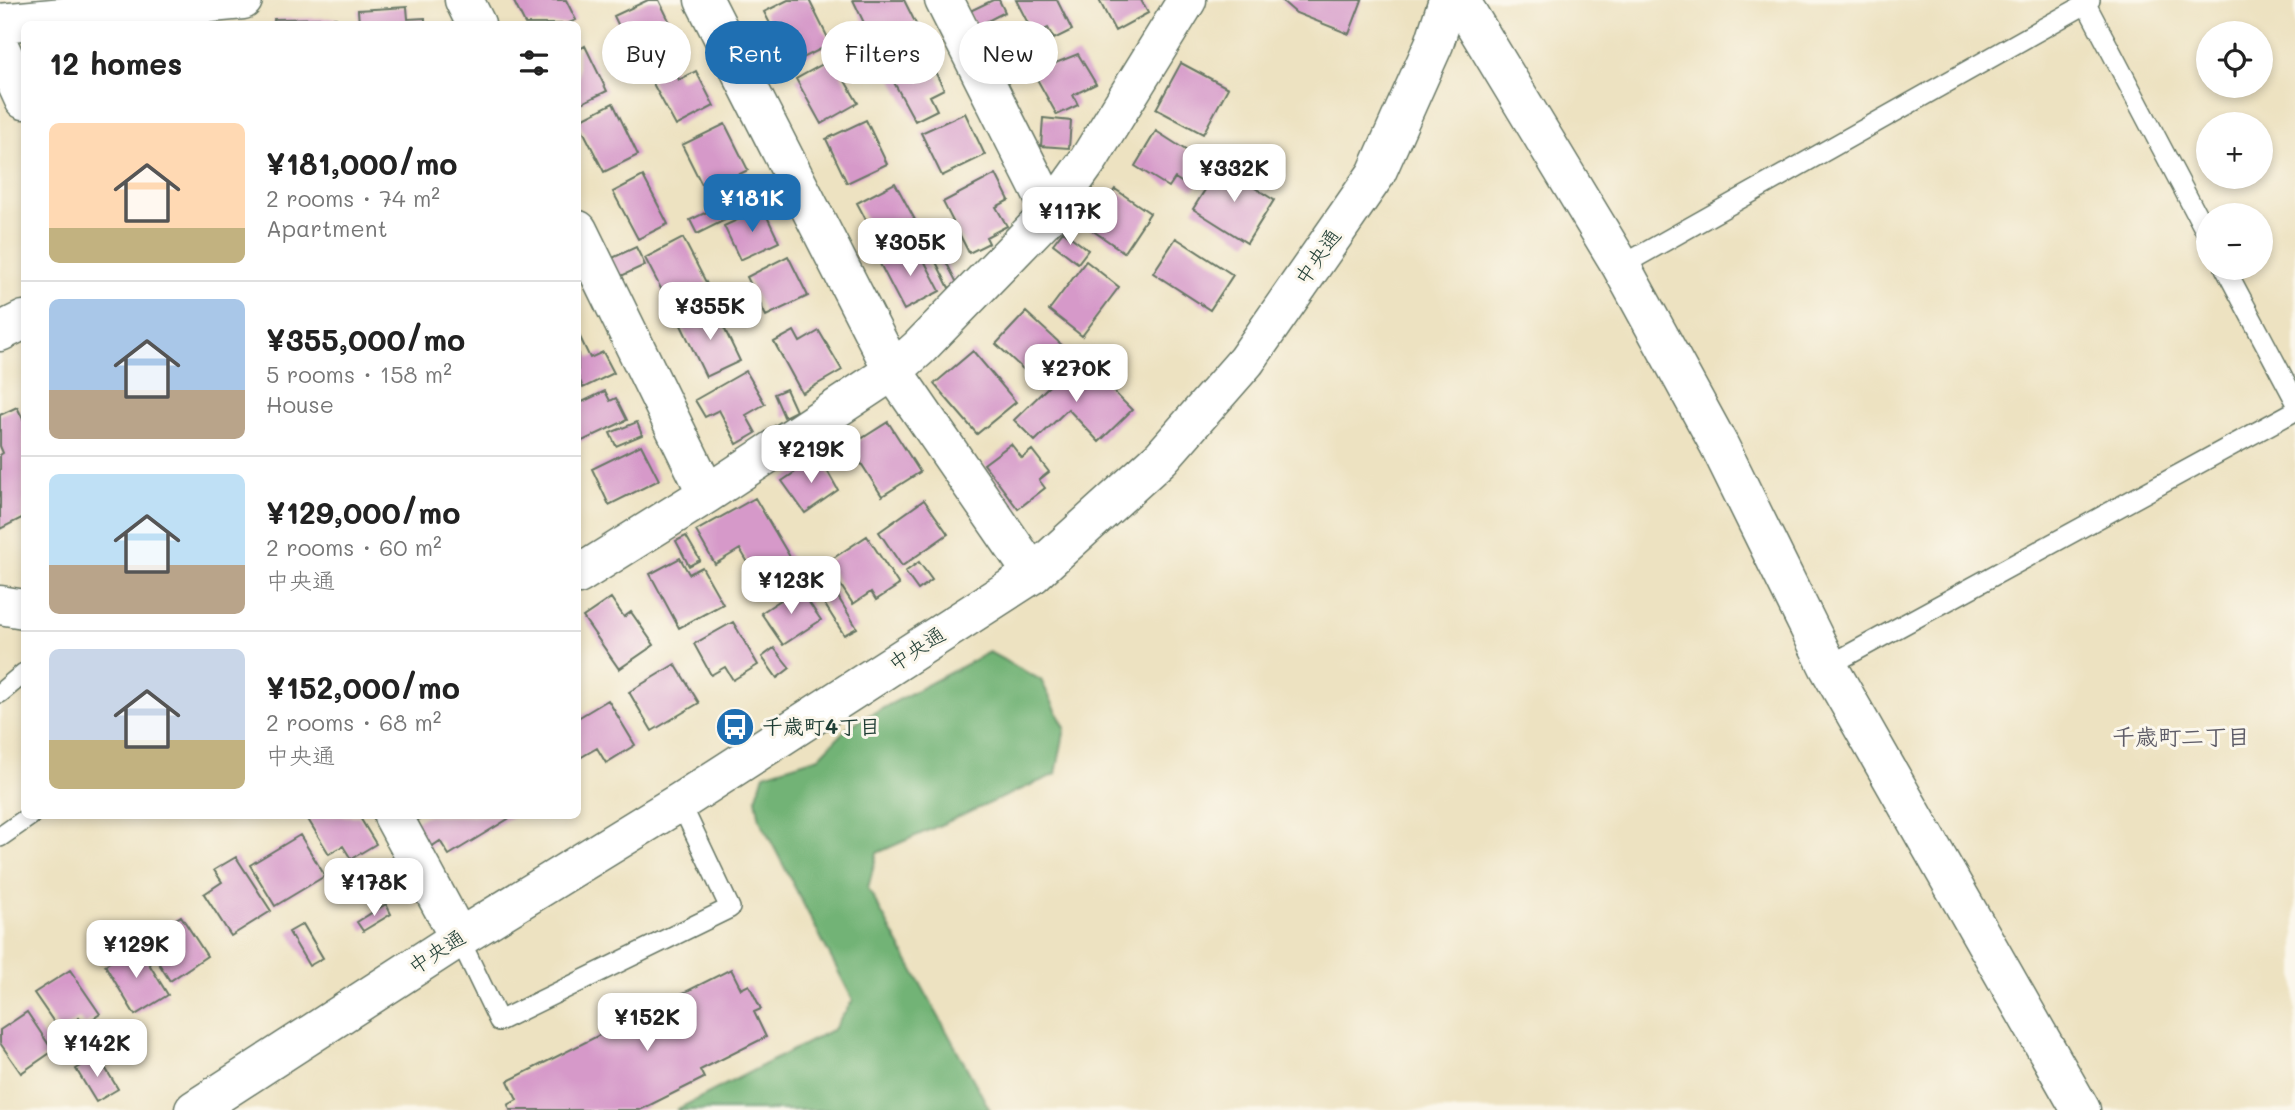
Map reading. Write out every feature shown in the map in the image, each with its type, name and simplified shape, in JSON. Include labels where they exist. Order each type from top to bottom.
[{"type":"street","points":[[464,0],[474,21]]},
{"type":"street","points":[[704,0],[892,371],[1033,574]]},
{"type":"street","points":[[944,0],[1051,212]]},
{"type":"street","points":[[581,573],[708,494],[892,371],[919,348],[1051,212],[1089,159],[1187,0]]},
{"type":"street","name":"中央通","points":[[194,1110],[459,938],[680,802],[1033,574],[1161,458],[1246,361],[1376,174],[1434,44],[1448,0]]},
{"type":"street","points":[[1460,0],[1621,266],[1719,445],[1828,666],[2081,1110]]},
{"type":"street","points":[[32,21],[226,9]]},
{"type":"street","points":[[0,23],[21,22]]},
{"type":"street","points":[[0,48],[21,94]]},
{"type":"street","points":[[581,236],[708,494]]},
{"type":"street","points":[[0,332],[21,322]]},
{"type":"street","points":[[0,605],[21,608]]},
{"type":"street","points":[[395,819],[459,938]]},
{"type":"lane","points":[[1621,266],[2088,2],[2196,213]]},
{"type":"lane","points":[[2231,280],[2295,400]]},
{"type":"lane","points":[[1828,666],[2295,411]]},
{"type":"lane","points":[[0,693],[21,676]]},
{"type":"lane","points":[[459,938],[499,1021],[730,908],[680,802]]},
{"type":"lane","points":[[0,837],[26,819]]},
{"type":"green space","points":[[989,652],[1041,680],[1065,728],[1056,774],[877,853],[868,888],[990,1110],[676,1110],[834,1029],[853,1000],[760,820],[756,799],[764,774],[819,757],[849,726]]},
{"type":"building","points":[[513,0],[566,0],[576,20],[574,21],[524,21]]},
{"type":"building","points":[[648,0],[659,0],[669,21],[616,21],[614,16]]},
{"type":"building","points":[[788,0],[809,0],[821,24],[821,49],[807,56],[807,21],[769,21],[764,12]]},
{"type":"building","points":[[853,0],[904,0],[914,21],[863,21]]},
{"type":"building","points":[[993,0],[999,0],[1005,12],[988,21],[973,21],[968,12]]},
{"type":"building","points":[[1016,0],[1057,0],[1072,30],[1058,37],[1058,21],[1027,21]]},
{"type":"building","points":[[1099,0],[1141,0],[1148,13],[1115,31]]},
{"type":"building","points":[[1281,0],[1362,0],[1349,34],[1296,13]]},
{"type":"building","points":[[407,7],[408,19],[425,18],[425,21],[359,21],[358,10]]},
{"type":"building","points":[[336,18],[336,21],[274,21]]},
{"type":"building","points":[[585,46],[607,91],[581,104],[581,48]]},
{"type":"building","points":[[1078,54],[1096,84],[1073,95],[1078,105],[1057,115],[1040,84],[1058,84],[1058,62]]},
{"type":"building","points":[[1181,63],[1228,88],[1203,134],[1156,109]]},
{"type":"building","points":[[821,65],[821,84],[847,84],[858,103],[821,124],[799,84],[807,84],[807,73]]},
{"type":"building","points":[[696,71],[714,106],[676,126],[653,84],[691,84],[691,74]]},
{"type":"building","points":[[895,84],[941,84],[944,89],[930,96],[937,110],[915,121]]},
{"type":"building","points":[[613,103],[638,155],[604,172],[581,127],[581,119]]},
{"type":"building","points":[[965,113],[985,155],[942,176],[921,133]]},
{"type":"building","points":[[1043,118],[1071,121],[1069,148],[1041,146]]},
{"type":"building","points":[[866,120],[887,164],[847,183],[826,139]]},
{"type":"building","points":[[725,124],[748,170],[705,191],[682,145]]},
{"type":"building","points":[[1156,131],[1209,165],[1194,190],[1175,178],[1169,187],[1135,166]]},
{"type":"building","points":[[1220,166],[1274,200],[1247,243],[1193,209]]},
{"type":"building","points":[[996,174],[1009,200],[996,207],[1007,226],[986,237],[989,243],[969,253],[943,202]]},
{"type":"building","points":[[643,176],[668,224],[638,239],[613,192]]},
{"type":"building","points":[[895,183],[920,229],[882,250],[857,203]]},
{"type":"building","points":[[1115,189],[1150,213],[1124,252],[1089,228]]},
{"type":"building","points":[[734,199],[741,212],[697,234],[690,220]]},
{"type":"building","points":[[763,208],[779,242],[740,260],[724,226]]},
{"type":"building","points":[[1063,231],[1088,250],[1078,263],[1053,244]]},
{"type":"building","points":[[683,238],[709,288],[671,308],[645,258]]},
{"type":"building","points":[[1176,238],[1233,275],[1210,310],[1153,273]]},
{"type":"building","points":[[916,245],[940,291],[904,310],[880,264]]},
{"type":"building","points":[[636,247],[645,265],[617,278],[608,260]]},
{"type":"building","points":[[788,256],[808,296],[766,316],[747,277]]},
{"type":"building","points":[[944,258],[957,283],[949,288],[936,262]]},
{"type":"building","points":[[1086,261],[1119,287],[1082,336],[1049,310]]},
{"type":"building","points":[[714,307],[740,361],[706,377],[680,323]]},
{"type":"building","points":[[1026,312],[1064,347],[1035,380],[996,344]]},
{"type":"building","points":[[794,331],[800,342],[819,331],[842,370],[802,393],[774,342]]},
{"type":"building","points":[[581,339],[590,358],[603,352],[614,373],[583,388]]},
{"type":"building","points":[[973,351],[1016,402],[977,434],[934,384]]},
{"type":"building","points":[[1079,357],[1132,410],[1099,442],[1068,409],[1035,441],[1014,420]]},
{"type":"building","points":[[746,371],[765,404],[746,415],[756,433],[737,444],[719,410],[705,417],[695,400]]},
{"type":"building","points":[[786,389],[796,411],[784,417],[774,394]]},
{"type":"building","points":[[605,391],[610,401],[616,398],[627,420],[581,442],[581,403]]},
{"type":"building","points":[[17,407],[21,415],[21,518],[0,529],[0,455],[3,453],[0,446],[0,415]]},
{"type":"building","points":[[637,422],[642,435],[616,446],[610,433]]},
{"type":"building","points":[[888,422],[920,472],[882,496],[850,446]]},
{"type":"building","points":[[1011,444],[1022,458],[1032,450],[1049,472],[1039,480],[1045,488],[1018,509],[984,464]]},
{"type":"building","points":[[641,445],[659,480],[609,505],[592,469]]},
{"type":"building","points":[[819,456],[838,490],[805,513],[782,481]]},
{"type":"building","points":[[755,498],[793,562],[759,581],[740,549],[715,564],[696,531]]},
{"type":"building","points":[[924,500],[948,534],[902,566],[879,532]]},
{"type":"building","points":[[686,536],[700,560],[689,566],[676,541]]},
{"type":"building","points":[[867,536],[899,585],[876,600],[871,592],[853,604],[826,563]]},
{"type":"building","points":[[680,558],[689,574],[702,567],[723,604],[679,628],[650,574]]},
{"type":"building","points":[[919,562],[932,580],[918,590],[905,572]]},
{"type":"building","points":[[799,588],[821,620],[783,645],[761,613]]},
{"type":"building","points":[[835,592],[857,628],[844,635],[822,600]]},
{"type":"building","points":[[611,598],[624,617],[631,612],[654,645],[619,669],[583,617]]},
{"type":"building","points":[[733,622],[758,665],[733,680],[725,667],[711,675],[694,644]]},
{"type":"building","points":[[774,648],[790,668],[777,678],[762,657]]},
{"type":"building","points":[[675,664],[699,703],[652,731],[629,692]]},
{"type":"building","points":[[608,700],[635,745],[606,763],[597,748],[581,757],[581,716]]},
{"type":"building","points":[[308,819],[361,819],[376,844],[351,859],[343,846],[329,854]]},
{"type":"building","points":[[420,819],[508,819],[449,855],[440,841],[425,851],[409,825]]},
{"type":"building","points":[[300,835],[325,876],[275,906],[250,865]]},
{"type":"building","points":[[236,857],[271,911],[231,936],[204,894],[222,882],[214,870]]},
{"type":"building","points":[[386,904],[391,914],[363,931],[357,922]]},
{"type":"building","points":[[181,916],[207,956],[170,981],[144,940]]},
{"type":"building","points":[[303,924],[323,958],[309,966],[289,932]]},
{"type":"building","points":[[138,946],[168,995],[135,1015],[105,965]]},
{"type":"building","points":[[731,969],[741,989],[749,985],[761,1009],[754,1012],[766,1037],[700,1070],[704,1078],[640,1110],[510,1110],[508,1105],[517,1100],[508,1081]]},
{"type":"building","points":[[70,970],[100,1014],[84,1025],[79,1018],[60,1031],[34,993]]},
{"type":"building","points":[[27,1012],[53,1051],[21,1073],[0,1043],[0,1030]]},
{"type":"building","points":[[98,1056],[118,1089],[96,1102],[76,1069]]},
{"type":"place","name":"千歳町4丁目","points":[[735,727]]},
{"type":"district","name":"千歳町二丁目","points":[[2181,737]]}]
